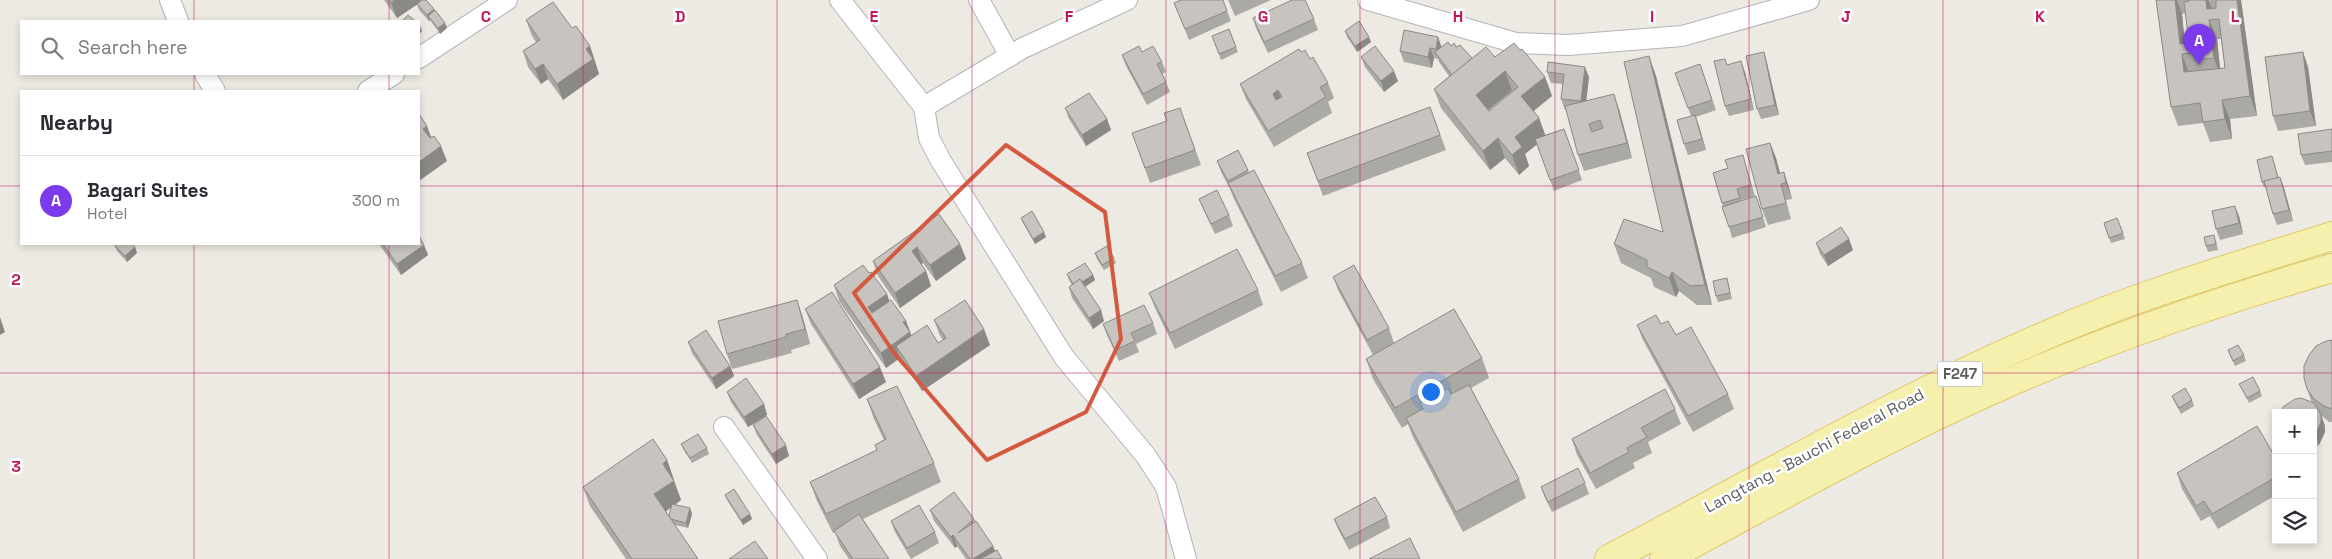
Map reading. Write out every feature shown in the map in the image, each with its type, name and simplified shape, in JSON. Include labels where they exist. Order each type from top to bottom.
[{"type":"main road","name":"Langtang - Bauchi Federal Road","points":[[1609,559],[1868,419],[2050,333],[2167,287],[2332,236]]},
{"type":"main road","name":"Langtang - Bauchi Federal Road","points":[[1664,559],[1890,438],[2000,386],[2102,343],[2221,300],[2332,268]]},
{"type":"street","points":[[170,0],[178,20]]},
{"type":"street","points":[[420,57],[507,0]]},
{"type":"street","points":[[840,0],[924,107],[929,138],[941,162],[1064,357],[1146,456],[1166,487],[1186,559]]},
{"type":"street","points":[[979,0],[1010,56]]},
{"type":"street","points":[[924,107],[1010,56],[1127,0]]},
{"type":"street","points":[[1368,0],[1516,43],[1568,45],[1682,36],[1809,0]]},
{"type":"street","points":[[206,75],[214,90]]},
{"type":"street","points":[[370,90],[392,75]]},
{"type":"street","points":[[724,427],[817,559]]},
{"type":"highlighted area","points":[[1006,145],[1105,212],[1121,339],[1086,412],[987,460],[894,353],[854,293]]},
{"type":"building","points":[[422,0],[426,0],[434,9],[427,15],[417,4]]},
{"type":"building","points":[[1181,0],[1223,0],[1227,11],[1185,29],[1174,3]]},
{"type":"building","points":[[1292,0],[1305,0],[1314,19],[1264,42],[1253,18]]},
{"type":"building","points":[[2156,0],[2175,0],[2180,44],[2189,43],[2184,2],[2189,0],[2206,0],[2207,9],[2216,8],[2216,0],[2237,0],[2250,96],[2222,100],[2225,119],[2203,122],[2200,103],[2171,107]],"holes":[[[2219,19],[2225,68],[2184,72],[2182,54],[2193,53],[2194,60],[2214,58],[2209,20]]]},
{"type":"building","points":[[553,2],[572,28],[576,26],[590,46],[586,49],[593,59],[557,84],[543,64],[535,69],[523,51],[540,40],[526,20]]},
{"type":"building","points":[[435,10],[445,23],[438,28],[428,16]]},
{"type":"building","points":[[408,15],[414,20],[403,20]]},
{"type":"building","points":[[1359,21],[1369,37],[1355,46],[1345,31]]},
{"type":"building","points":[[1229,29],[1236,47],[1219,54],[1212,36]]},
{"type":"building","points":[[1404,30],[1438,37],[1436,49],[1430,48],[1428,57],[1400,51]]},
{"type":"building","points":[[1448,42],[1451,46],[1454,43],[1456,47],[1460,45],[1472,58],[1452,75],[1435,52]]},
{"type":"building","points":[[1514,43],[1520,50],[1522,49],[1545,77],[1521,96],[1539,118],[1515,137],[1522,147],[1512,155],[1498,138],[1483,151],[1434,89],[1486,47],[1495,57]],"holes":[[[1505,71],[1518,87],[1489,111],[1476,95]]]},
{"type":"building","points":[[1139,46],[1142,52],[1153,46],[1162,62],[1157,64],[1166,82],[1143,94],[1122,55]]},
{"type":"building","points":[[1375,46],[1394,71],[1381,81],[1361,57]]},
{"type":"building","points":[[1299,49],[1301,52],[1305,50],[1310,59],[1313,57],[1328,83],[1320,87],[1326,97],[1268,131],[1240,84]],"holes":[[[1278,90],[1282,97],[1276,100],[1273,94]]]},
{"type":"building","points":[[1764,52],[1775,105],[1757,109],[1746,56]]},
{"type":"building","points":[[2303,52],[2310,111],[2273,116],[2265,57]]},
{"type":"building","points":[[1649,56],[1705,285],[1690,286],[1672,272],[1669,278],[1647,267],[1647,260],[1614,244],[1624,219],[1663,232],[1624,62]]},
{"type":"building","points":[[1725,59],[1727,65],[1741,61],[1751,99],[1725,106],[1714,61]]},
{"type":"building","points":[[1548,62],[1585,67],[1581,101],[1561,99],[1564,74],[1547,72]]},
{"type":"building","points":[[1700,64],[1712,100],[1688,108],[1675,73]]},
{"type":"building","points":[[1089,93],[1107,119],[1082,135],[1065,108]]},
{"type":"building","points":[[1614,94],[1627,143],[1578,155],[1565,106]],"holes":[[[1600,120],[1603,128],[1592,132],[1589,124]]]},
{"type":"building","points":[[1430,107],[1440,135],[1318,181],[1307,153]]},
{"type":"building","points":[[1180,108],[1195,150],[1145,168],[1132,133],[1167,121],[1164,113]]},
{"type":"building","points":[[1695,115],[1702,139],[1684,144],[1677,120]]},
{"type":"building","points":[[420,116],[427,126],[423,129],[430,138],[434,136],[441,146],[420,161]]},
{"type":"building","points":[[1564,129],[1579,170],[1550,180],[1535,139]]},
{"type":"building","points":[[2332,129],[2332,151],[2301,155],[2298,134]]},
{"type":"building","points":[[1770,143],[1778,174],[1784,172],[1786,183],[1781,184],[1786,203],[1762,209],[1746,149]]},
{"type":"building","points":[[1238,150],[1248,170],[1228,181],[1217,161]]},
{"type":"building","points":[[1743,155],[1751,185],[1737,189],[1740,198],[1722,203],[1713,173],[1728,168],[1725,160]]},
{"type":"building","points":[[2272,156],[2278,178],[2262,182],[2257,160]]},
{"type":"building","points":[[1254,170],[1302,263],[1275,276],[1228,183]]},
{"type":"building","points":[[2280,177],[2289,210],[2273,214],[2264,181]]},
{"type":"building","points":[[1217,190],[1229,215],[1211,224],[1199,199]]},
{"type":"building","points":[[1756,196],[1763,217],[1729,227],[1722,207]]},
{"type":"building","points":[[2235,206],[2239,223],[2216,229],[2212,211]]},
{"type":"building","points":[[1032,211],[1044,232],[1033,239],[1021,218]]},
{"type":"building","points":[[939,214],[960,244],[930,265],[917,247],[912,251],[926,271],[895,293],[873,261]]},
{"type":"building","points":[[2117,218],[2123,233],[2109,238],[2104,223]]},
{"type":"building","points":[[1841,227],[1849,239],[1824,255],[1816,243]]},
{"type":"building","points":[[2214,235],[2216,244],[2206,246],[2204,237]]},
{"type":"building","points":[[420,238],[424,245],[397,264],[384,245],[420,245]]},
{"type":"building","points":[[133,245],[135,247],[125,256],[115,246]]},
{"type":"building","points":[[1107,246],[1114,258],[1102,265],[1095,253]]},
{"type":"building","points":[[1237,249],[1258,290],[1170,333],[1149,293]]},
{"type":"building","points":[[1085,263],[1093,275],[1082,282],[1080,279],[1073,284],[1067,274]]},
{"type":"building","points":[[863,265],[869,273],[871,272],[887,294],[868,307],[872,313],[891,300],[906,321],[903,322],[910,332],[881,353],[834,285]]},
{"type":"building","points":[[1354,265],[1389,328],[1367,340],[1333,277]]},
{"type":"building","points":[[1727,278],[1730,293],[1716,296],[1713,281]]},
{"type":"building","points":[[1080,279],[1101,310],[1089,318],[1069,287]]},
{"type":"building","points":[[832,292],[880,367],[853,384],[805,309]]},
{"type":"building","points":[[797,300],[805,329],[786,334],[786,337],[727,354],[718,321]]},
{"type":"building","points":[[965,300],[984,329],[916,376],[896,346],[927,325],[938,343],[946,338],[934,320]]},
{"type":"building","points":[[1144,305],[1153,323],[1131,333],[1135,341],[1115,350],[1103,324]]},
{"type":"building","points":[[1454,309],[1482,358],[1395,408],[1366,359]]},
{"type":"building","points":[[1656,315],[1661,324],[1668,321],[1676,335],[1691,327],[1728,394],[1688,416],[1637,325]]},
{"type":"building","points":[[706,330],[730,366],[712,378],[688,342]]},
{"type":"building","points":[[2332,340],[2332,409],[2314,399],[2307,389],[2304,378],[2304,366],[2316,346]]},
{"type":"building","points":[[2238,345],[2244,355],[2233,361],[2228,350]]},
{"type":"building","points":[[2253,377],[2260,391],[2247,398],[2239,384]]},
{"type":"building","points":[[746,378],[764,404],[744,417],[727,392]]},
{"type":"building","points":[[1469,385],[1519,479],[1456,512],[1406,418],[1423,409],[1420,403],[1448,388],[1451,394]]},
{"type":"building","points":[[897,386],[934,463],[826,514],[810,482],[877,450],[875,445],[886,439],[867,399]]},
{"type":"building","points":[[2185,388],[2192,400],[2179,408],[2172,396]]},
{"type":"building","points":[[1665,389],[1675,409],[1641,428],[1647,437],[1627,448],[1629,452],[1590,473],[1572,439]]},
{"type":"building","points":[[2301,398],[2314,403],[2321,415],[2321,422],[2317,432],[2317,409],[2283,409],[2295,399]]},
{"type":"building","points":[[766,416],[786,445],[772,454],[753,425]]},
{"type":"building","points":[[2257,426],[2272,451],[2272,479],[2212,514],[2204,501],[2196,506],[2177,473]]},
{"type":"building","points":[[698,434],[707,448],[690,458],[681,444]]},
{"type":"building","points":[[653,439],[667,460],[663,464],[674,481],[654,494],[698,559],[632,559],[583,487]]},
{"type":"building","points":[[1578,468],[1585,483],[1548,502],[1541,487]]},
{"type":"building","points":[[734,489],[750,514],[741,520],[725,495]]},
{"type":"building","points":[[954,492],[974,519],[958,533],[976,521],[993,546],[973,559],[970,559],[953,535],[951,537],[930,510]]},
{"type":"building","points":[[1375,497],[1387,517],[1345,539],[1334,519]]},
{"type":"building","points":[[672,504],[690,508],[686,523],[671,519],[669,516]]},
{"type":"building","points":[[919,505],[935,532],[907,548],[891,521]]},
{"type":"building","points":[[859,514],[889,559],[853,559],[834,531]]},
{"type":"building","points":[[1410,538],[1420,559],[1369,559]]},
{"type":"building","points":[[755,541],[768,559],[729,559]]},
{"type":"building","points":[[997,550],[1002,559],[980,559]]},
{"type":"place","name":"Bagari Suites","points":[[2199,65]]}]
